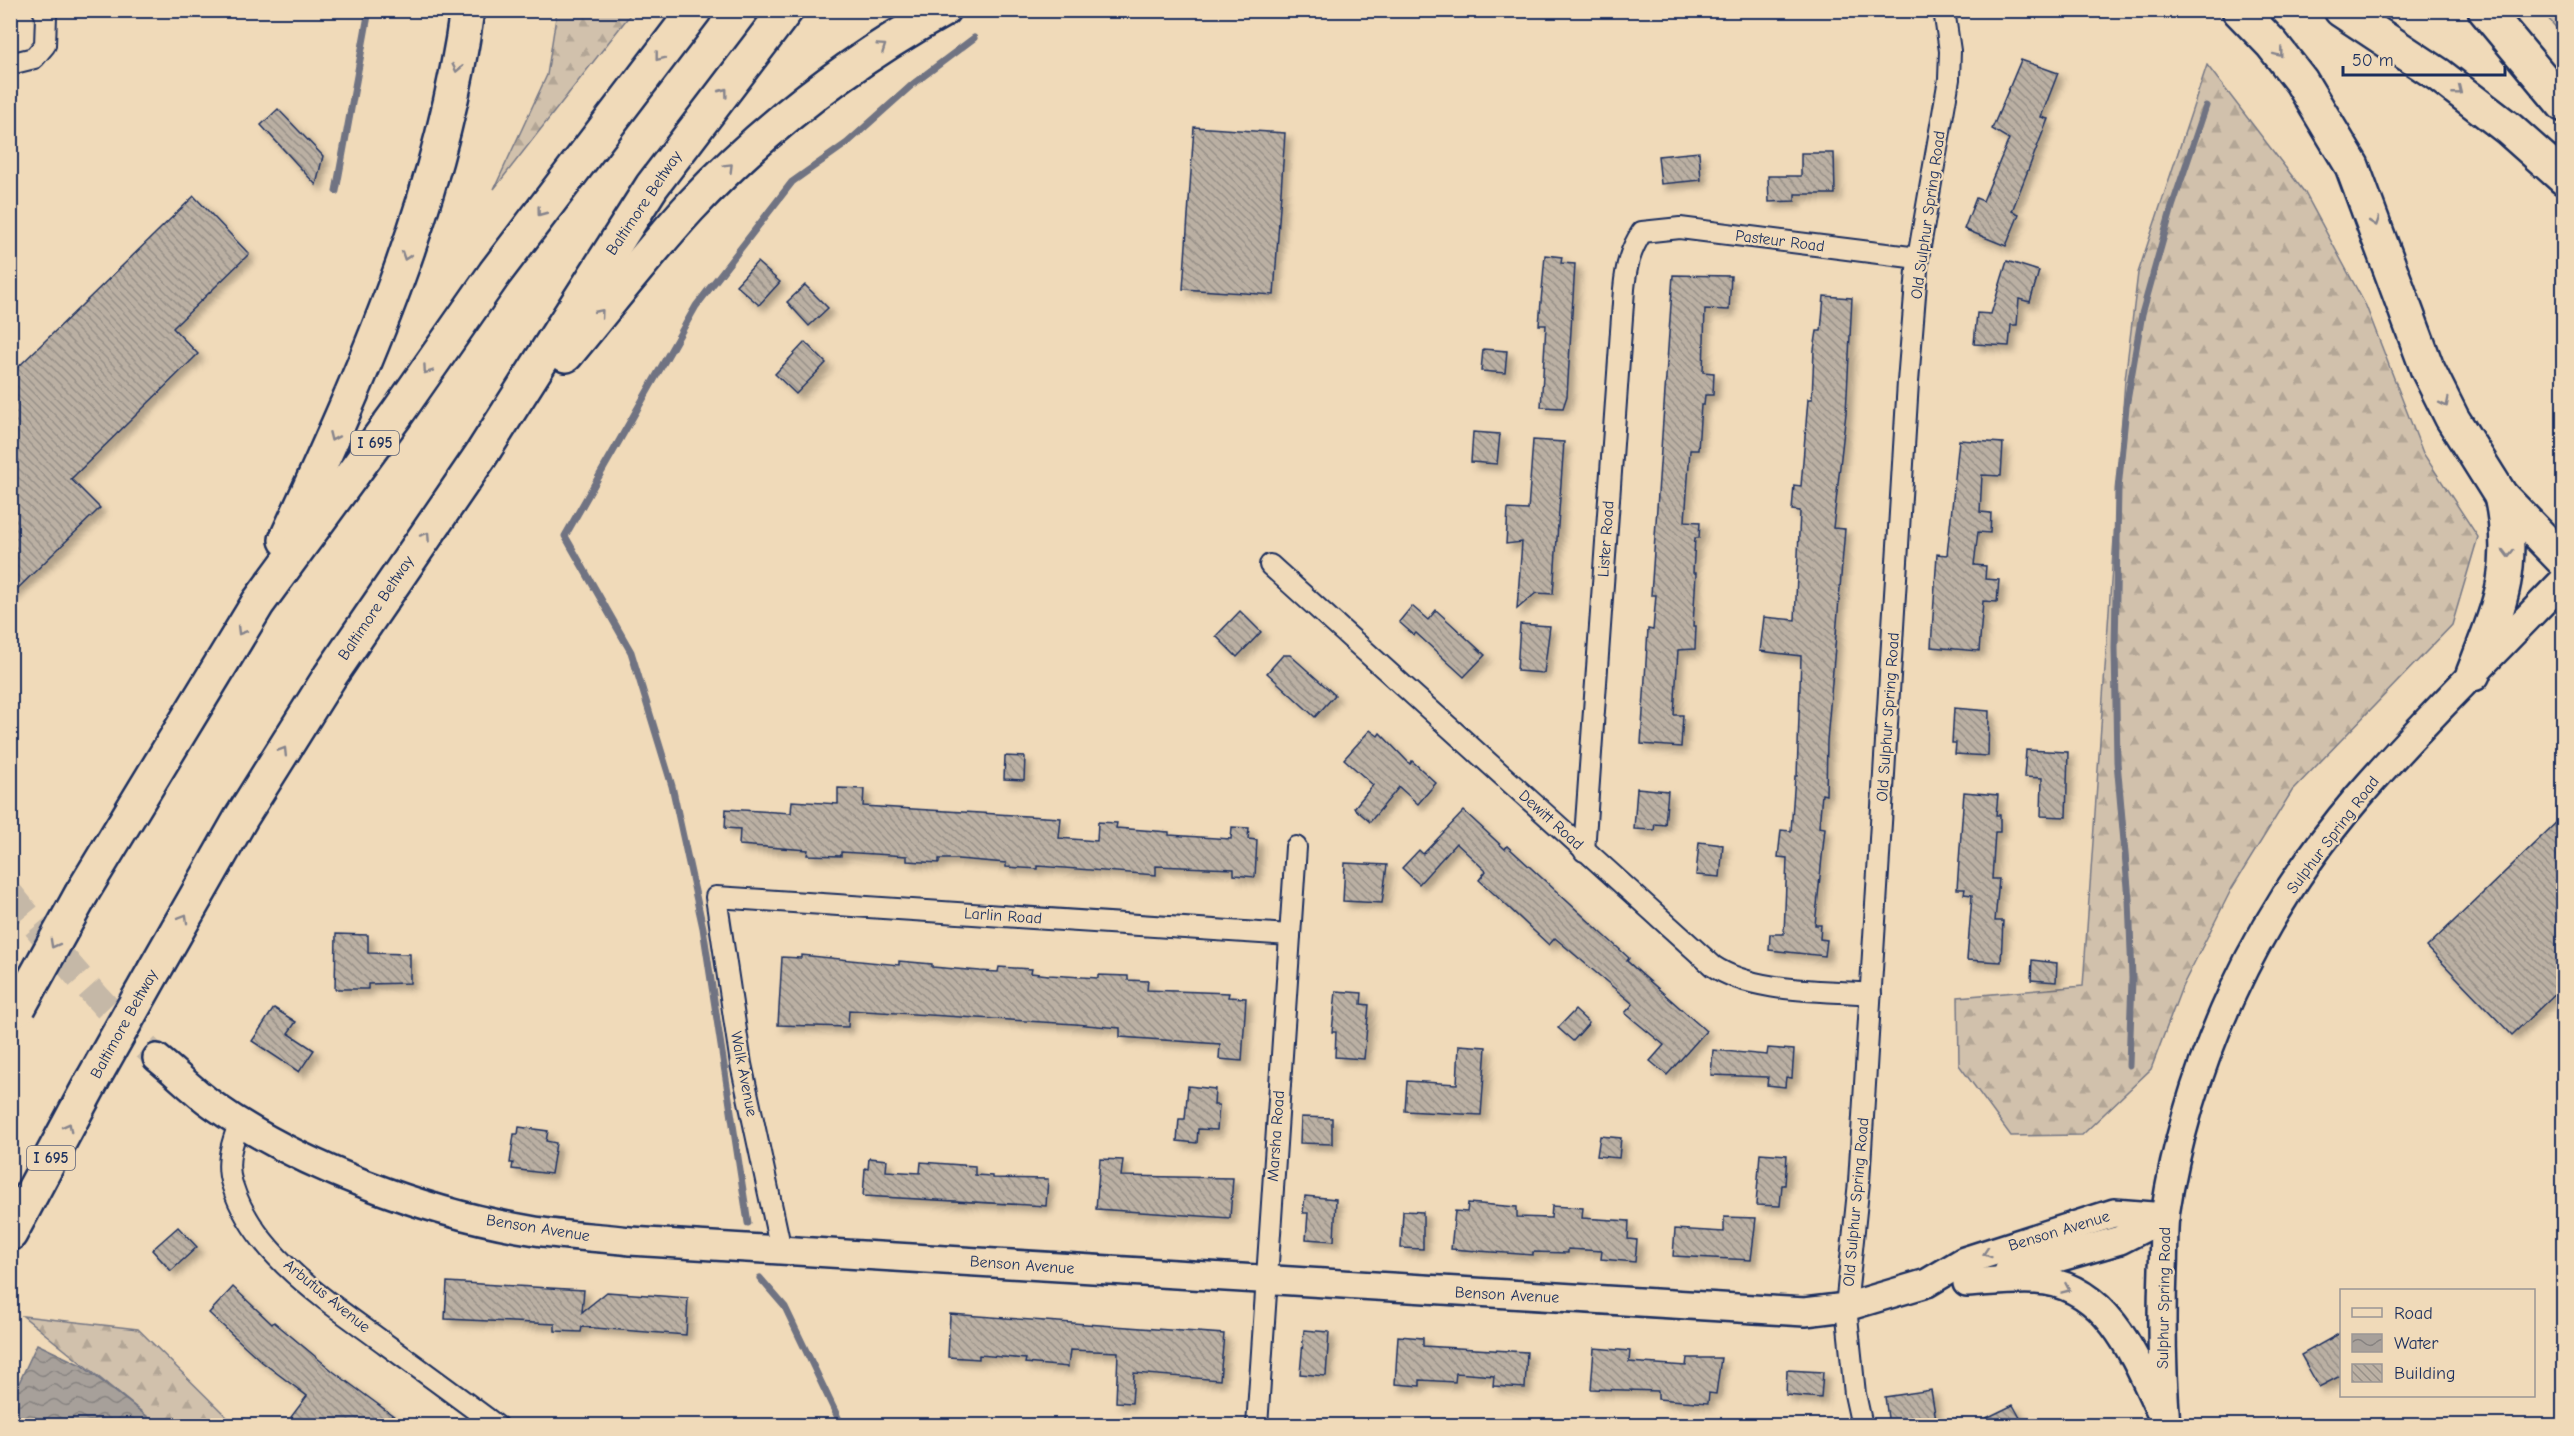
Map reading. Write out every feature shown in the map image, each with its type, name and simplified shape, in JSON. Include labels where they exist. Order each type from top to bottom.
[{"type":"highway","points":[[258,603],[388,307],[441,144],[467,10]]},
{"type":"highway","name":"I 695","points":[[15,1015],[82,893],[258,603],[396,415],[495,273],[695,10]]},
{"type":"highway","name":"Baltimore Beltway","points":[[10,1234],[92,1081],[241,818],[330,676],[481,455],[652,186],[786,10]]},
{"type":"highway","points":[[481,455],[688,209],[742,155],[839,76],[900,34],[943,10]]},
{"type":"highway","points":[[2239,10],[2272,44],[2301,81],[2352,165],[2427,368],[2452,418],[2501,496],[2564,561]]},
{"type":"highway","points":[[2341,10],[2439,75],[2509,129],[2564,178]]},
{"type":"highway","points":[[2485,10],[2564,105]]},
{"type":"highway","points":[[2474,674],[2500,606],[2507,573],[2508,539],[2501,496]]},
{"type":"street","points":[[10,64],[34,58],[45,45],[46,16],[43,10]]},
{"type":"street","name":"Old Sulphur Spring Road","points":[[1862,1425],[1855,1394],[1846,1307],[1859,1182],[1908,382],[1918,258],[1949,79],[1950,51],[1944,10]]},
{"type":"street","name":"Pasteur Road","points":[[1642,232],[1680,228],[1918,258]]},
{"type":"street","name":"Lister Road","points":[[1584,851],[1624,289],[1627,261],[1642,232]]},
{"type":"street","name":"Dewitt Road","points":[[1270,565],[1584,851],[1725,975],[1760,984],[1870,994]]},
{"type":"street","name":"Sulphur Spring Road","points":[[2166,1425],[2161,1349],[2165,1217],[2185,1123],[2202,1066],[2227,1003],[2260,939],[2300,873],[2357,798],[2564,579]]},
{"type":"street","name":"Marsha Road","points":[[1257,1425],[1296,847]]},
{"type":"street","name":"Larlin Road","points":[[717,897],[1290,935]]},
{"type":"street","name":"Walk Avenue","points":[[717,897],[741,1064],[781,1250]]},
{"type":"street","name":"Benson Avenue","points":[[157,1058],[212,1104],[240,1122],[320,1164],[384,1190],[448,1212],[552,1233],[630,1241],[1805,1312],[1846,1307],[1927,1283],[1964,1261],[2114,1213],[2165,1217]]},
{"type":"street","name":"Arbutus Avenue","points":[[240,1122],[232,1140],[229,1160],[231,1182],[242,1210],[264,1241],[291,1270],[329,1302],[497,1425]]},
{"type":"street","name":"Benson Avenue","points":[[1927,1283],[1967,1283],[2120,1240],[2165,1217]]},
{"type":"street","points":[[1967,1283],[2048,1281],[2073,1291],[2094,1305],[2110,1319],[2127,1342],[2166,1425]]},
{"type":"green space","points":[[557,11],[633,11],[494,189],[547,75]]},
{"type":"green space","points":[[2542,11],[2563,11],[2563,36]]},
{"type":"green space","points":[[2207,65],[2305,193],[2366,306],[2423,453],[2478,537],[2452,625],[2292,791],[2232,888],[2182,987],[2151,1069],[2082,1135],[2011,1136],[1959,1065],[1958,997],[2083,986],[2125,380],[2138,273]]},
{"type":"green space","points":[[23,1316],[138,1329],[235,1425],[158,1425]]},
{"type":"water","points":[[37,1344],[81,1365],[158,1425],[11,1425],[11,1400]]},
{"type":"building","points":[[2021,60],[2058,73],[2041,117],[2048,119],[2012,211],[2019,214],[2006,246],[1964,229],[1976,198],[1983,201],[2009,139],[1992,129]]},
{"type":"building","points":[[278,109],[323,156],[316,185],[261,125]]},
{"type":"building","points":[[1194,127],[1285,133],[1274,295],[1183,289]]},
{"type":"building","points":[[1699,152],[1701,180],[1661,184],[1658,156]]},
{"type":"building","points":[[1801,153],[1834,153],[1835,194],[1795,194],[1795,201],[1769,202],[1768,176],[1801,176]]},
{"type":"building","points":[[194,196],[249,254],[173,328],[198,354],[71,479],[100,508],[10,596],[10,375]]},
{"type":"building","points":[[1545,255],[1562,257],[1561,263],[1575,264],[1567,396],[1563,408],[1541,407],[1546,325],[1539,325]]},
{"type":"building","points":[[2007,261],[2039,271],[2030,302],[2019,299],[2017,325],[2011,325],[2009,346],[1974,344],[1977,313],[1991,314]]},
{"type":"building","points":[[757,262],[780,282],[759,305],[736,285]]},
{"type":"building","points":[[1673,275],[1731,276],[1729,310],[1705,309],[1703,372],[1714,373],[1713,395],[1705,395],[1704,405],[1701,405],[1698,450],[1690,450],[1685,521],[1700,522],[1699,538],[1695,538],[1693,573],[1696,573],[1693,626],[1696,626],[1695,649],[1678,650],[1674,715],[1683,715],[1681,747],[1641,744],[1648,629],[1653,630],[1656,595],[1651,595]]},
{"type":"building","points":[[805,285],[828,308],[809,326],[787,302]]},
{"type":"building","points":[[1824,296],[1852,298],[1846,413],[1833,528],[1845,529],[1827,741],[1826,795],[1822,794],[1819,827],[1825,828],[1815,925],[1821,925],[1820,939],[1827,940],[1825,956],[1769,950],[1770,934],[1784,934],[1787,858],[1778,857],[1781,830],[1791,831],[1795,776],[1797,776],[1801,656],[1760,651],[1764,617],[1795,620],[1800,511],[1792,510],[1794,485],[1801,486],[1808,399],[1812,399],[1814,350],[1817,331],[1821,331]]},
{"type":"building","points":[[805,342],[826,363],[796,394],[775,374]]},
{"type":"building","points":[[1483,349],[1507,351],[1505,373],[1481,371]]},
{"type":"building","points":[[1473,432],[1500,434],[1497,464],[1471,462]]},
{"type":"building","points":[[1533,440],[1564,442],[1553,594],[1536,593],[1517,609],[1522,542],[1506,544],[1508,509],[1528,510]]},
{"type":"building","points":[[1959,440],[2003,443],[2001,476],[1982,475],[1980,512],[1991,513],[1990,533],[1978,532],[1974,565],[1986,566],[1985,579],[1999,580],[1997,602],[1983,601],[1979,651],[1931,647],[1937,554],[1947,555]]},
{"type":"building","points":[[1412,606],[1428,620],[1436,610],[1485,655],[1464,677],[1416,633],[1414,635],[1399,622]]},
{"type":"building","points":[[1240,611],[1261,632],[1237,657],[1216,636]]},
{"type":"building","points":[[1520,624],[1550,626],[1544,673],[1517,671]]},
{"type":"building","points":[[1283,655],[1290,655],[1335,695],[1315,717],[1267,673]]},
{"type":"building","points":[[1954,708],[1989,711],[1988,756],[1955,754],[1956,743],[1952,743]]},
{"type":"building","points":[[1370,730],[1378,736],[1380,733],[1410,764],[1412,761],[1436,783],[1418,804],[1399,787],[1370,822],[1354,808],[1373,785],[1344,759]]},
{"type":"building","points":[[2026,750],[2068,752],[2066,817],[2041,816],[2042,778],[2024,777]]},
{"type":"building","points":[[1005,756],[1025,757],[1024,780],[1004,779]]},
{"type":"building","points":[[838,788],[864,789],[863,806],[1061,818],[1059,838],[1097,841],[1098,822],[1117,823],[1116,828],[1169,832],[1169,835],[1231,839],[1232,827],[1249,828],[1248,839],[1257,840],[1255,877],[1234,875],[1234,869],[1156,866],[1156,875],[1038,866],[1038,869],[1006,867],[1006,863],[958,859],[939,859],[939,863],[907,861],[907,856],[841,852],[841,856],[807,855],[808,850],[739,845],[740,829],[725,828],[726,809],[791,813],[792,801],[838,804]]},
{"type":"building","points":[[1637,788],[1668,791],[1665,825],[1655,824],[1654,830],[1634,829]]},
{"type":"building","points":[[1964,792],[1998,795],[1996,815],[2000,815],[2000,832],[1995,832],[1992,879],[1999,879],[1995,921],[2003,921],[2001,962],[1967,960],[1972,895],[1964,894],[1965,889],[1957,889]]},
{"type":"building","points":[[1464,811],[1505,849],[1507,846],[1629,958],[1627,961],[1706,1031],[1667,1075],[1650,1061],[1664,1045],[1625,1013],[1633,1004],[1555,938],[1549,945],[1479,880],[1486,871],[1456,843],[1419,884],[1402,868],[1419,850],[1423,854]]},
{"type":"building","points":[[2564,815],[2564,985],[2512,1035],[2427,947]]},
{"type":"building","points":[[1699,842],[1723,845],[1720,877],[1696,875]]},
{"type":"building","points":[[1345,863],[1387,865],[1382,903],[1343,901]]},
{"type":"building","points":[[336,934],[368,935],[368,953],[410,954],[410,983],[368,984],[368,989],[335,989]]},
{"type":"building","points":[[801,955],[899,965],[899,961],[932,964],[932,967],[980,971],[998,972],[999,967],[1032,969],[1031,973],[1049,975],[1098,978],[1098,975],[1128,976],[1128,980],[1148,981],[1147,990],[1229,993],[1228,997],[1246,998],[1242,1061],[1219,1059],[1220,1044],[1120,1037],[1120,1028],[1075,1024],[849,1010],[848,1027],[778,1025],[782,957],[801,958]]},
{"type":"building","points":[[2032,960],[2057,963],[2056,982],[2031,980]]},
{"type":"building","points":[[1336,991],[1362,993],[1361,1004],[1369,1005],[1364,1059],[1335,1057],[1336,1032],[1332,1032]]},
{"type":"building","points":[[274,1008],[296,1022],[288,1033],[314,1050],[299,1072],[252,1041]]},
{"type":"building","points":[[1575,1010],[1589,1023],[1573,1041],[1558,1028]]},
{"type":"building","points":[[1459,1045],[1486,1047],[1481,1115],[1405,1111],[1407,1081],[1457,1084]]},
{"type":"building","points":[[1768,1048],[1794,1050],[1792,1078],[1786,1077],[1785,1087],[1767,1085],[1768,1077],[1711,1075],[1713,1050],[1767,1055]]},
{"type":"building","points":[[1188,1086],[1215,1089],[1214,1105],[1219,1105],[1217,1130],[1198,1129],[1197,1143],[1177,1141],[1179,1119],[1185,1119]]},
{"type":"building","points":[[1301,1117],[1332,1118],[1332,1144],[1300,1143]]},
{"type":"building","points":[[519,1127],[548,1131],[546,1141],[556,1143],[551,1174],[512,1169],[513,1163],[510,1163],[514,1134],[518,1134]]},
{"type":"building","points":[[1600,1136],[1621,1138],[1619,1158],[1597,1156]]},
{"type":"building","points":[[1760,1153],[1787,1155],[1785,1185],[1782,1185],[1780,1206],[1756,1205]]},
{"type":"building","points":[[869,1158],[887,1160],[886,1171],[920,1173],[921,1162],[975,1166],[975,1175],[992,1176],[992,1178],[1048,1179],[1046,1206],[863,1196],[865,1168],[868,1169]]},
{"type":"building","points":[[1100,1159],[1123,1160],[1121,1176],[1233,1178],[1230,1218],[1096,1209]]},
{"type":"building","points":[[1305,1196],[1336,1199],[1334,1241],[1306,1239],[1308,1213],[1303,1213]]},
{"type":"building","points":[[1468,1203],[1517,1207],[1517,1217],[1551,1218],[1552,1206],[1583,1208],[1582,1218],[1629,1221],[1628,1239],[1637,1240],[1635,1262],[1601,1259],[1602,1251],[1568,1249],[1568,1253],[1533,1252],[1533,1255],[1451,1249],[1455,1211],[1467,1212]]},
{"type":"building","points":[[1403,1211],[1423,1212],[1423,1249],[1401,1248]]},
{"type":"building","points":[[1724,1217],[1756,1218],[1751,1260],[1673,1256],[1675,1229],[1724,1232]]},
{"type":"building","points":[[178,1227],[197,1247],[171,1271],[152,1250]]},
{"type":"building","points":[[447,1282],[584,1290],[582,1312],[607,1292],[688,1298],[686,1335],[582,1327],[581,1332],[555,1331],[555,1324],[445,1319]]},
{"type":"building","points":[[233,1287],[272,1324],[274,1322],[334,1372],[406,1425],[302,1425],[291,1417],[307,1396],[262,1362],[209,1313]]},
{"type":"building","points":[[950,1314],[1224,1334],[1220,1380],[1134,1373],[1132,1403],[1116,1402],[1118,1352],[1070,1350],[1068,1367],[1025,1363],[1026,1359],[979,1355],[979,1359],[948,1357]]},
{"type":"building","points":[[1304,1330],[1329,1332],[1326,1376],[1300,1374]]},
{"type":"building","points":[[2340,1333],[2340,1376],[2319,1387],[2301,1355]]},
{"type":"building","points":[[1398,1336],[1423,1338],[1423,1346],[1527,1352],[1525,1388],[1493,1386],[1494,1376],[1456,1373],[1455,1382],[1420,1380],[1420,1386],[1395,1384]]},
{"type":"building","points":[[1594,1348],[1630,1351],[1629,1362],[1686,1366],[1687,1358],[1721,1358],[1716,1394],[1709,1393],[1708,1403],[1658,1399],[1658,1391],[1591,1389]]},
{"type":"building","points":[[1787,1370],[1823,1372],[1821,1398],[1786,1395]]},
{"type":"building","points":[[1931,1390],[1936,1419],[1889,1425],[1885,1397]]},
{"type":"building","points":[[2013,1405],[2024,1425],[1972,1425]]},
{"type":"waterway","points":[[336,191],[369,10]]},
{"type":"waterway","points":[[748,1223],[703,928],[672,786],[631,652],[565,536],[696,306],[792,182],[847,143],[913,84],[974,38]]},
{"type":"waterway","points":[[2129,1065],[2132,978],[2129,899],[2117,762],[2115,648],[2118,489],[2126,407],[2142,314],[2172,207],[2206,106]]},
{"type":"waterway","points":[[760,1278],[785,1307],[842,1426]]},
{"type":"tunnel","points":[[10,894],[99,999],[157,1058]]}]
